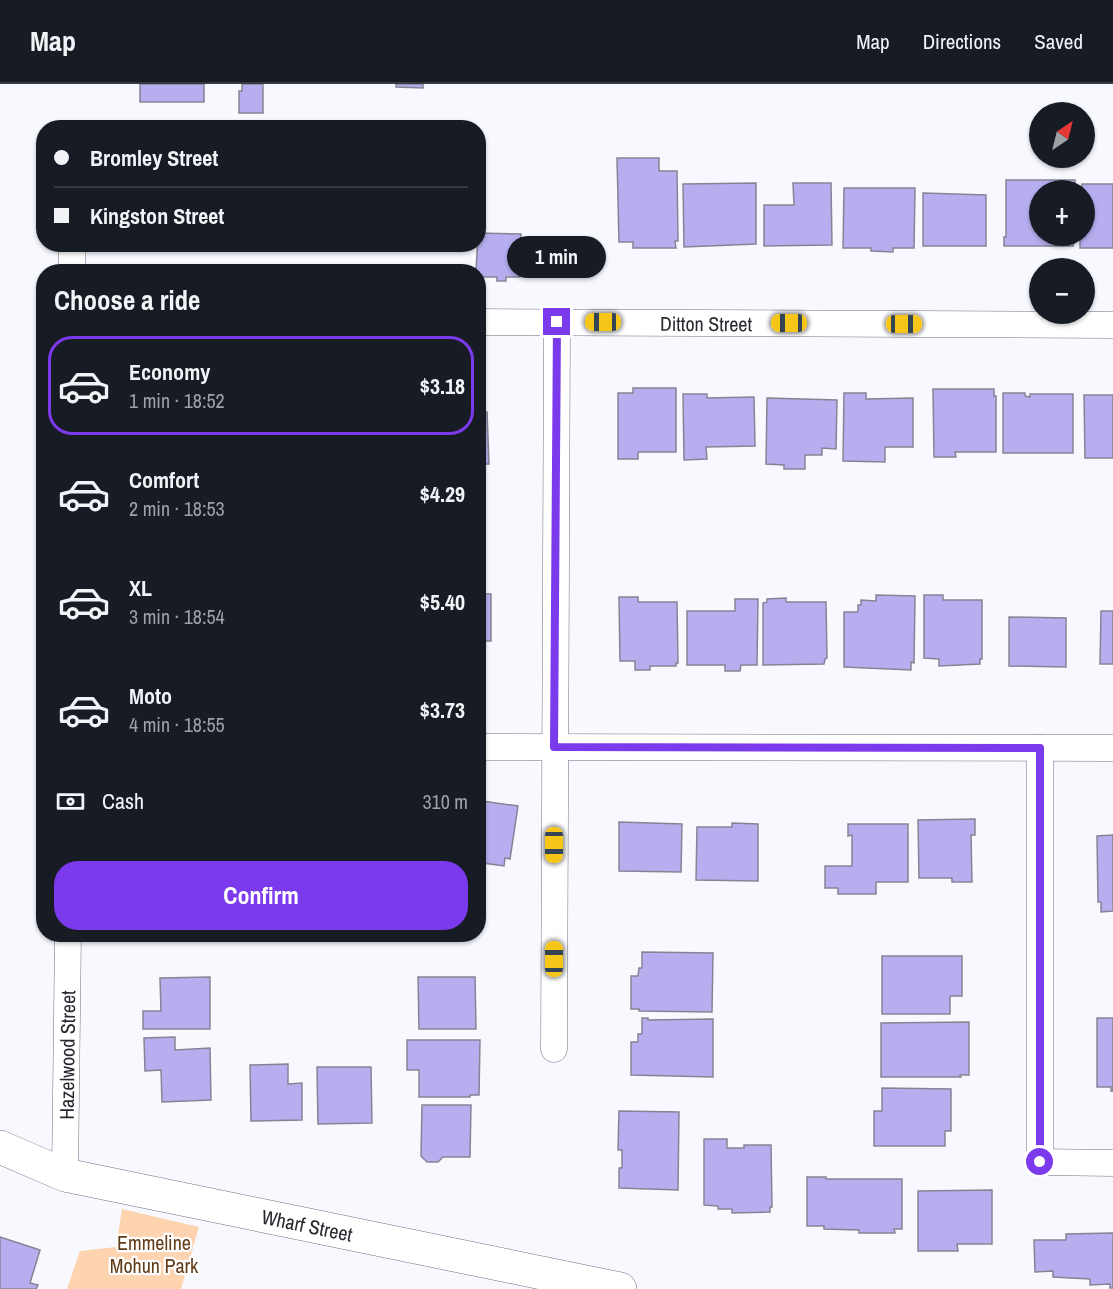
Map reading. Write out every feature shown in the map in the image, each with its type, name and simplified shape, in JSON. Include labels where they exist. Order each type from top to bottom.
[{"type":"street","name":"Ditton Street","points":[[486,322],[1113,325]]},
{"type":"street","points":[[554,1049],[557,322]]},
{"type":"street","points":[[486,747],[1113,748]]},
{"type":"street","points":[[1040,748],[1040,1162],[1113,1163]]},
{"type":"street","name":"Hazelwood Street","points":[[65,1175],[68,942]]},
{"type":"street","name":"Wharf Street","points":[[0,1147],[65,1175],[620,1289]]},
{"type":"green space","name":"Emmeline Mohun Park","points":[[122,1209],[199,1227],[181,1289],[67,1289],[80,1251],[116,1247]]},
{"type":"building","points":[[140,84],[204,84],[204,102],[140,102]]},
{"type":"building","points":[[242,84],[263,84],[263,113],[239,113],[239,91],[242,91]]},
{"type":"building","points":[[396,84],[423,84],[423,88],[396,87]]},
{"type":"building","points":[[617,158],[659,158],[659,171],[677,171],[678,241],[675,241],[676,248],[633,248],[633,242],[619,242]]},
{"type":"building","points":[[1006,180],[1029,180],[1029,246],[1004,246],[1004,237],[1006,237]]},
{"type":"building","points":[[756,183],[756,244],[684,247],[683,184]]},
{"type":"building","points":[[793,183],[831,183],[832,245],[764,246],[764,205],[794,205]]},
{"type":"building","points":[[1095,184],[1113,184],[1113,248],[1080,248],[1080,246],[1095,246]]},
{"type":"building","points":[[844,188],[915,188],[914,248],[893,248],[893,252],[871,251],[871,248],[843,248]]},
{"type":"building","points":[[923,193],[986,195],[986,246],[923,246]]},
{"type":"building","points":[[486,233],[521,234],[520,277],[506,277],[506,281],[497,281],[497,277],[486,277],[486,264],[476,264],[477,252],[486,252]]},
{"type":"building","points":[[633,388],[676,388],[676,452],[638,452],[638,459],[618,459],[618,393],[633,393]]},
{"type":"building","points":[[933,389],[994,389],[996,452],[955,452],[956,457],[934,457]]},
{"type":"building","points":[[844,393],[866,393],[866,399],[913,398],[913,447],[885,447],[885,462],[843,461]]},
{"type":"building","points":[[1003,393],[1025,393],[1025,396],[1030,397],[1030,394],[1073,394],[1073,453],[1003,453]]},
{"type":"building","points":[[683,394],[707,394],[707,398],[754,397],[755,446],[706,447],[707,459],[684,460]]},
{"type":"building","points":[[1084,395],[1113,395],[1113,458],[1085,458]]},
{"type":"building","points":[[767,398],[837,400],[836,449],[822,448],[822,455],[805,455],[805,469],[784,469],[784,465],[766,464]]},
{"type":"building","points":[[487,412],[489,464],[486,464]]},
{"type":"building","points":[[486,594],[491,594],[491,641],[486,641]]},
{"type":"building","points":[[876,595],[915,596],[914,663],[911,662],[911,670],[844,667],[844,612],[858,612],[861,600],[876,601]]},
{"type":"building","points":[[924,595],[943,595],[943,600],[982,600],[982,659],[980,659],[980,664],[939,666],[939,659],[924,658]]},
{"type":"building","points":[[619,597],[638,597],[638,602],[677,602],[678,663],[676,666],[650,666],[650,670],[635,670],[635,661],[620,661]]},
{"type":"building","points":[[786,598],[786,602],[826,602],[827,658],[824,664],[763,665],[763,603],[767,602],[767,599]]},
{"type":"building","points":[[735,599],[758,599],[757,665],[741,665],[740,671],[725,671],[725,665],[687,665],[687,611],[735,611]]},
{"type":"building","points":[[1101,611],[1113,611],[1113,664],[1100,664]]},
{"type":"building","points":[[1009,617],[1066,618],[1066,667],[1009,666]]},
{"type":"building","points":[[486,802],[518,806],[510,859],[505,858],[504,866],[486,863]]},
{"type":"building","points":[[975,819],[975,835],[971,835],[972,882],[952,882],[952,878],[919,878],[918,820]]},
{"type":"building","points":[[619,822],[682,824],[681,872],[619,871]]},
{"type":"building","points":[[732,823],[758,824],[758,881],[696,880],[697,827],[732,827]]},
{"type":"building","points":[[848,824],[908,824],[908,882],[876,882],[876,894],[838,894],[838,888],[825,888],[825,866],[852,866],[852,835],[848,836]]},
{"type":"building","points":[[1113,835],[1113,911],[1101,912],[1101,902],[1098,902],[1097,836]]},
{"type":"building","points":[[642,952],[713,953],[712,1012],[631,1009],[631,976],[638,976],[639,968],[642,968]]},
{"type":"building","points":[[882,956],[962,956],[962,996],[950,996],[950,1014],[882,1014]]},
{"type":"building","points":[[210,977],[210,1029],[143,1029],[143,1011],[161,1011],[160,978]]},
{"type":"building","points":[[418,977],[475,977],[476,1029],[419,1029]]},
{"type":"building","points":[[642,1018],[648,1018],[648,1020],[713,1019],[713,1077],[631,1075],[631,1042],[638,1042],[638,1034],[642,1034]]},
{"type":"building","points":[[1097,1018],[1113,1018],[1113,1091],[1111,1087],[1097,1087]]},
{"type":"building","points":[[969,1022],[969,1075],[960,1075],[961,1077],[881,1077],[881,1023]]},
{"type":"building","points":[[175,1037],[175,1050],[210,1048],[211,1100],[162,1102],[161,1070],[145,1071],[144,1038]]},
{"type":"building","points":[[407,1040],[480,1040],[479,1095],[419,1097],[419,1070],[407,1070]]},
{"type":"building","points":[[288,1064],[288,1084],[302,1083],[302,1120],[251,1121],[250,1065]]},
{"type":"building","points":[[317,1067],[371,1067],[372,1123],[318,1124]]},
{"type":"building","points":[[882,1088],[951,1089],[951,1131],[945,1131],[945,1146],[874,1146],[874,1111],[882,1111]]},
{"type":"building","points":[[422,1105],[471,1105],[470,1157],[443,1157],[438,1162],[427,1162],[421,1156]]},
{"type":"building","points":[[619,1111],[679,1112],[678,1190],[619,1188],[622,1150],[618,1150]]},
{"type":"building","points":[[704,1139],[727,1139],[727,1148],[744,1148],[744,1145],[771,1145],[772,1207],[770,1207],[770,1212],[732,1213],[732,1209],[718,1209],[718,1206],[704,1205]]},
{"type":"building","points":[[807,1177],[902,1179],[902,1229],[894,1229],[895,1233],[859,1233],[859,1230],[807,1226]]},
{"type":"building","points":[[992,1190],[992,1244],[957,1244],[958,1251],[918,1251],[918,1191]]},
{"type":"building","points":[[1113,1233],[1113,1288],[1110,1288],[1110,1284],[1090,1285],[1090,1279],[1053,1277],[1053,1271],[1035,1272],[1034,1240],[1066,1240],[1066,1234]]},
{"type":"building","points":[[0,1237],[40,1250],[30,1283],[38,1285],[36,1289],[0,1289]]},
{"type":"route","points":[[557,322],[554,747],[1040,748],[1040,1162]]}]
